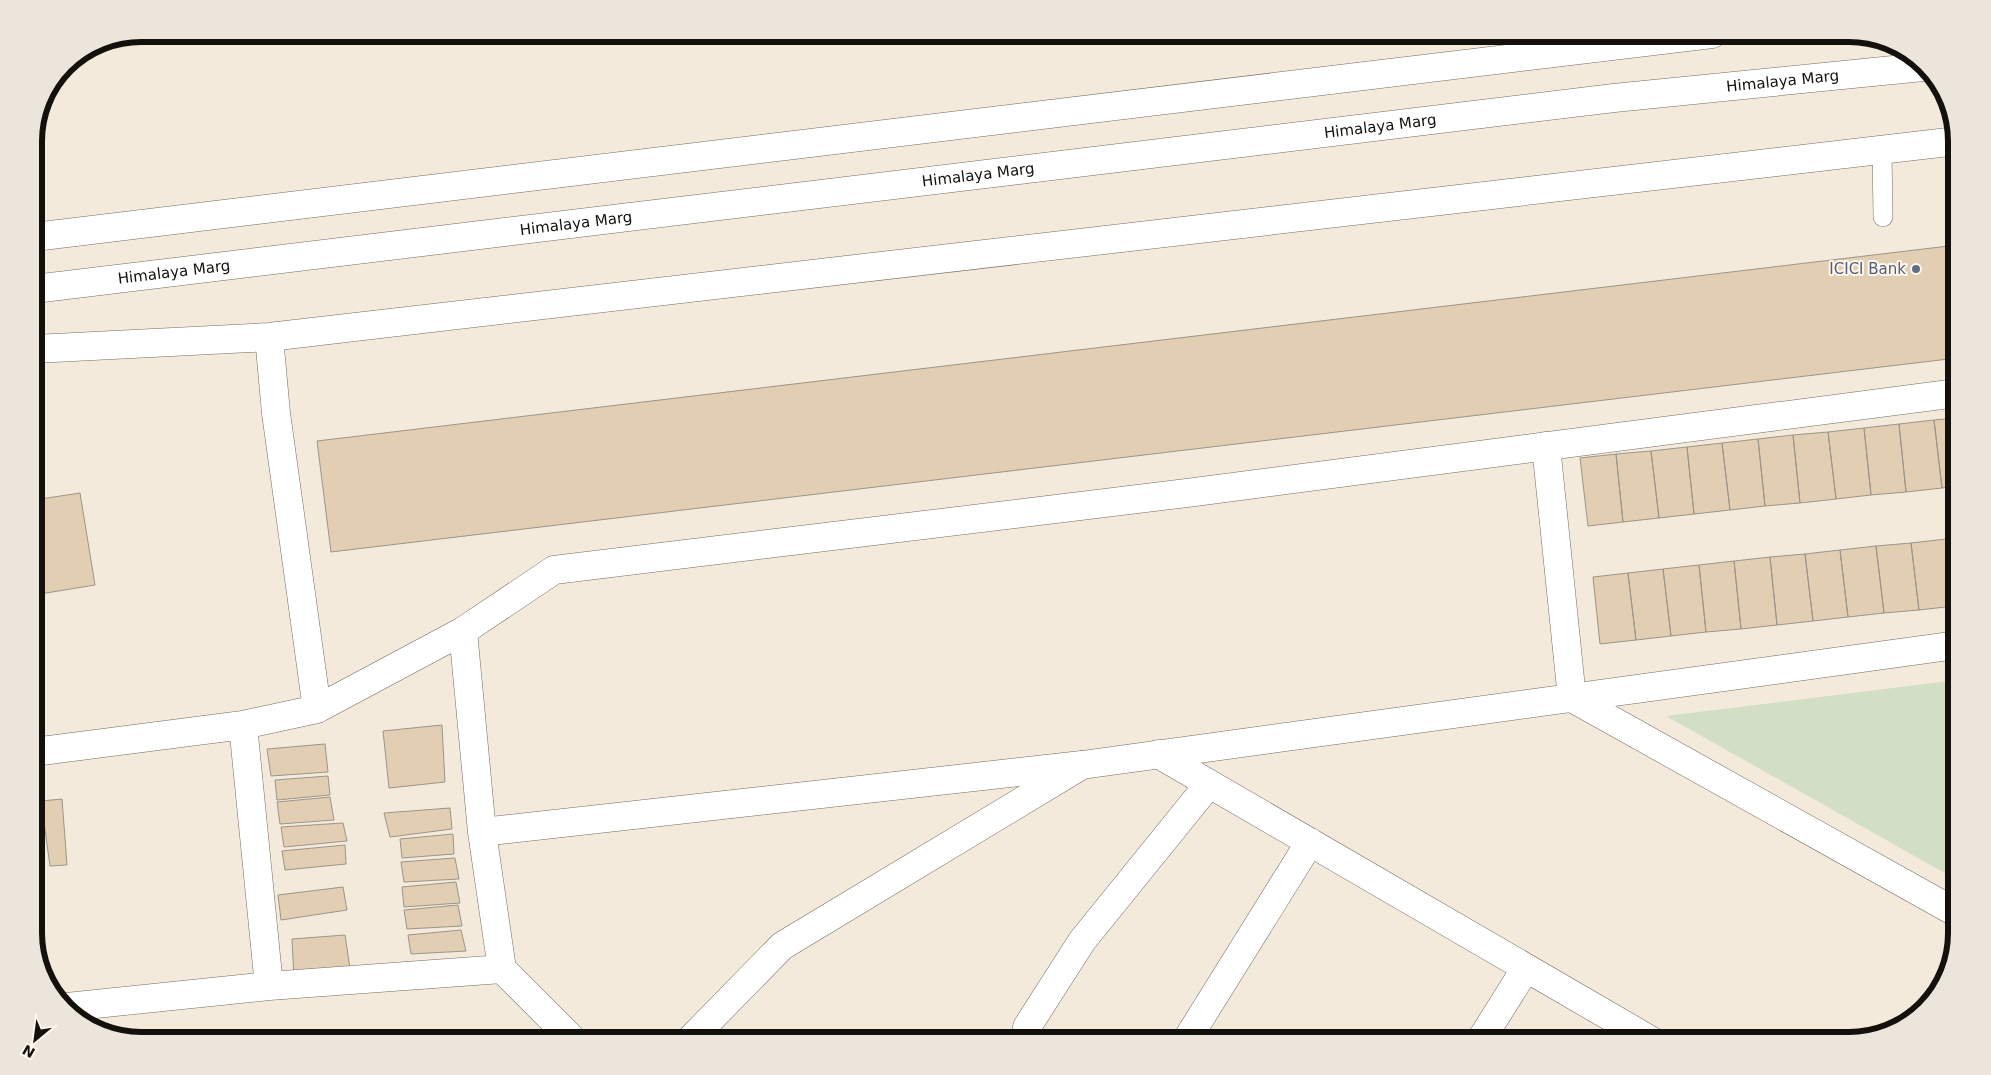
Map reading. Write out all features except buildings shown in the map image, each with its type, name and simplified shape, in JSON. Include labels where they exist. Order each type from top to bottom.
[{"type":"street","points":[[43,236],[1646,42]]},
{"type":"street","name":"Himalaya Marg","points":[[43,288],[1604,99],[1916,68]]},
{"type":"street","points":[[43,349],[269,337],[1948,141]]},
{"type":"street","points":[[269,337],[276,413],[317,709]]},
{"type":"street","points":[[43,751],[243,725],[317,709],[463,631],[554,570],[1177,494],[1948,394]]},
{"type":"street","points":[[1546,446],[1572,698]]},
{"type":"street","points":[[463,631],[482,832],[502,969],[565,1032]]},
{"type":"street","points":[[482,832],[1082,765],[1948,647]]},
{"type":"street","points":[[1572,698],[1948,908]]},
{"type":"street","points":[[243,725],[269,986]]},
{"type":"street","points":[[1158,754],[1636,1032]]},
{"type":"street","points":[[698,1032],[782,946],[1082,765]]},
{"type":"street","points":[[1027,1027],[1082,941],[1209,784]]},
{"type":"street","points":[[1192,1032],[1310,842]]},
{"type":"street","points":[[1486,1032],[1526,968]]},
{"type":"street","points":[[74,1006],[269,986],[502,969]]},
{"type":"lane","points":[[1882,149],[1883,217]]},
{"type":"green space","points":[[1948,681],[1948,875],[1666,716]]},
{"type":"place","name":"ICICI Bank","points":[[1916,269]]}]
